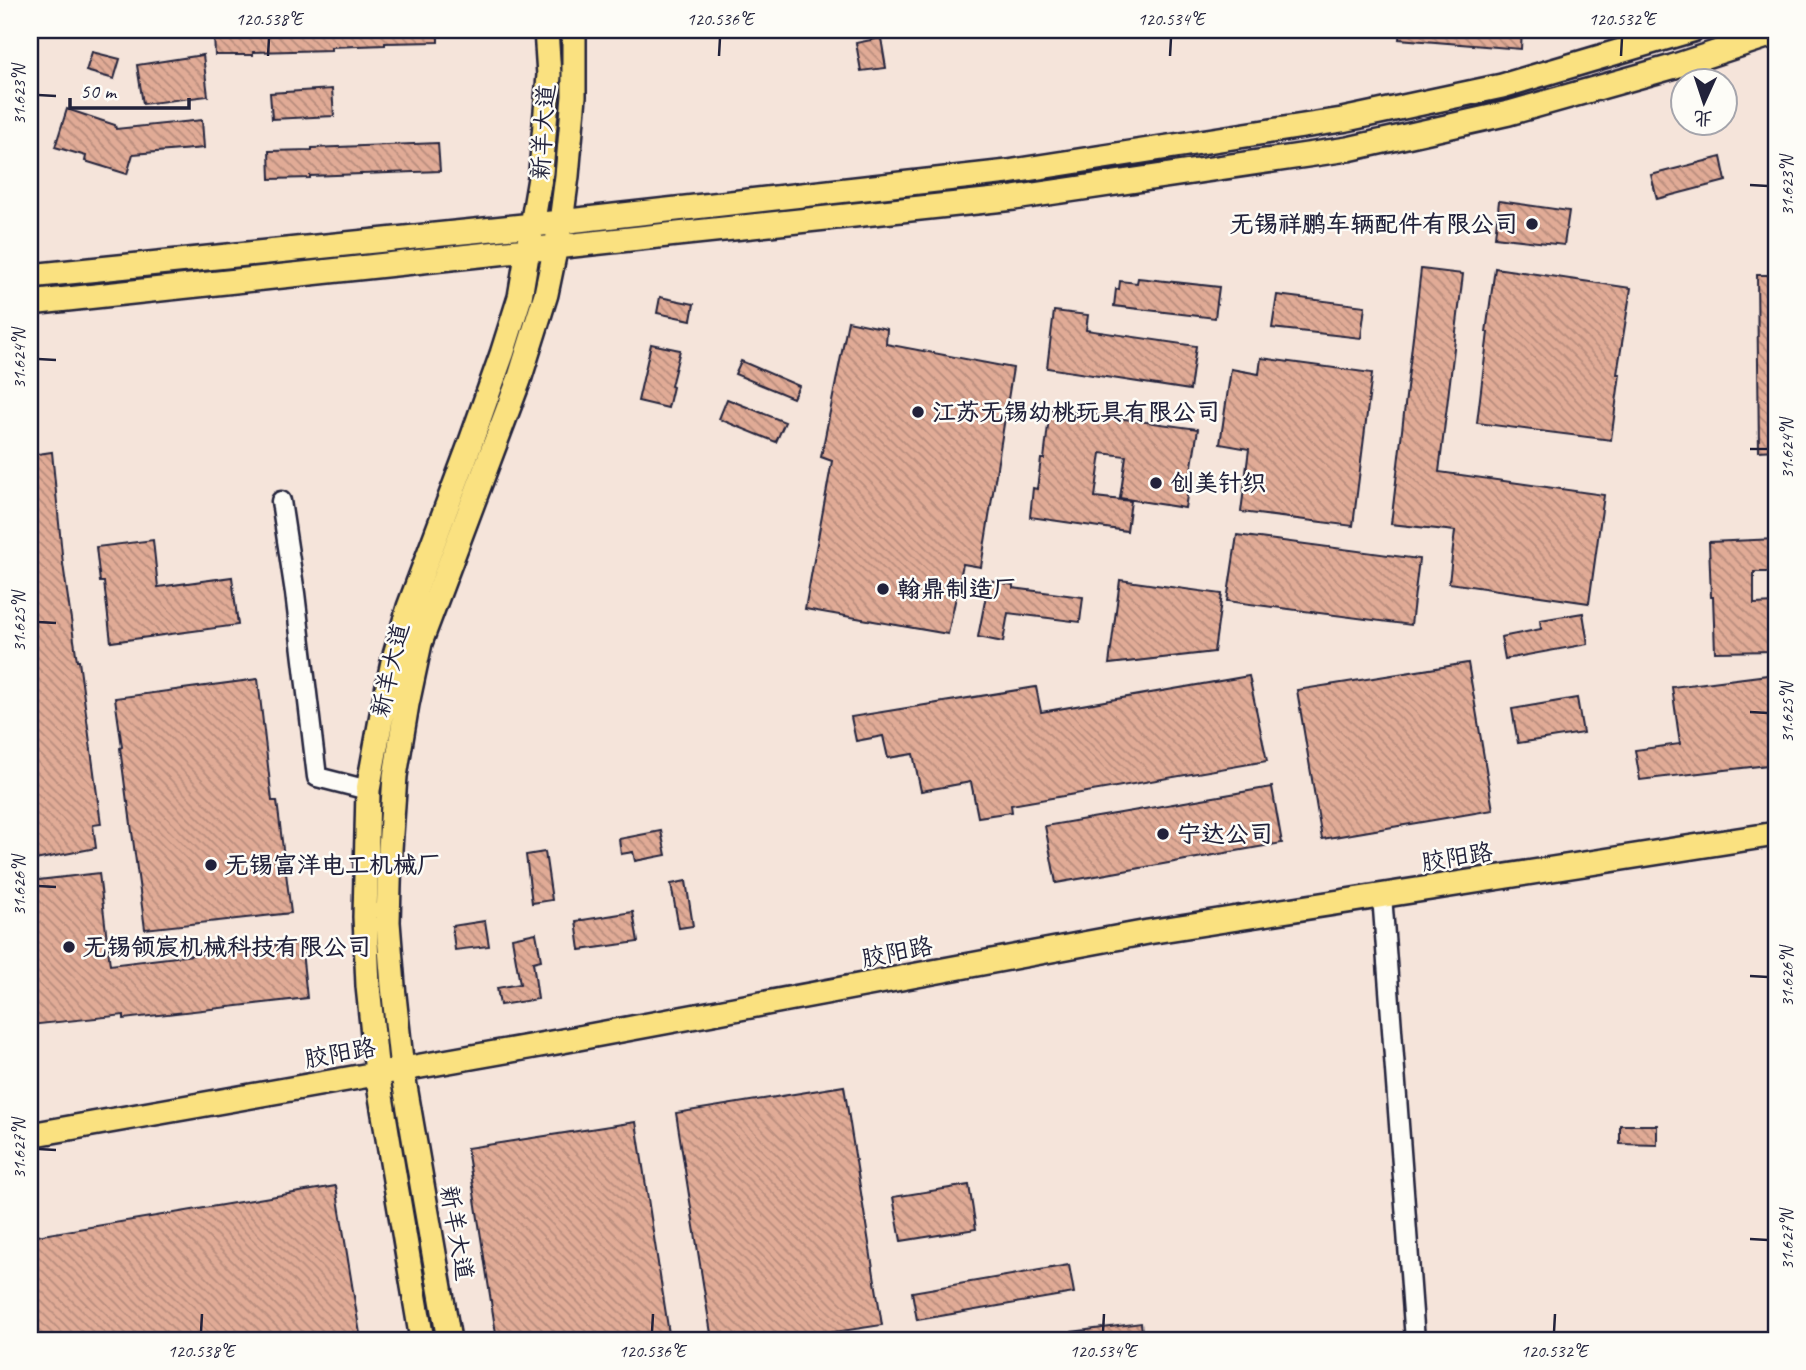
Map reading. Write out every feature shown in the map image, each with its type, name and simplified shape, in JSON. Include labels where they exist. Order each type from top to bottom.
[{"type":"main road","name":"新羊大道","points":[[422,1340],[377,1073],[368,986],[365,917],[368,790],[393,662],[409,607],[502,354],[520,297],[541,172],[548,89],[546,30]]},
{"type":"main road","name":"新羊大道","points":[[449,1340],[402,1069],[393,986],[388,922],[395,776],[420,643],[522,370],[546,294],[561,222],[567,176],[574,96],[574,30]]},
{"type":"main road","points":[[30,276],[533,225],[1008,172],[1342,120],[1502,86],[1692,30]]},
{"type":"main road","points":[[30,303],[1014,198],[1348,149],[1509,113],[1672,67],[1776,33]]},
{"type":"main road","name":"胶阳路","points":[[30,1135],[557,1042],[1148,932],[1776,834]]},
{"type":"street","points":[[281,501],[317,777],[368,790]]},
{"type":"street","points":[[1382,895],[1415,1340]]},
{"type":"building","points":[[337,30],[438,30],[438,42],[331,47],[331,50],[253,52],[253,55],[215,55],[214,35]]},
{"type":"building","points":[[1400,30],[1522,30],[1521,49],[1399,39]]},
{"type":"building","points":[[881,38],[886,68],[861,71],[856,43]]},
{"type":"building","points":[[92,52],[120,59],[114,79],[86,71]]},
{"type":"building","points":[[203,55],[208,96],[143,104],[137,65]]},
{"type":"building","points":[[332,89],[334,116],[272,119],[270,93]]},
{"type":"building","points":[[67,109],[115,125],[116,129],[202,120],[204,148],[133,154],[127,174],[85,161],[86,156],[55,147]]},
{"type":"building","points":[[438,143],[440,171],[270,179],[269,151]]},
{"type":"building","points":[[1721,157],[1726,181],[1657,199],[1651,175]]},
{"type":"building","name":"无锡祥鹏车辆配件有限公司","points":[[1499,201],[1569,211],[1564,245],[1495,237]]},
{"type":"building","points":[[1495,268],[1631,288],[1617,374],[1620,374],[1611,440],[1477,423]]},
{"type":"building","points":[[1421,269],[1463,274],[1439,472],[1604,495],[1589,603],[1449,583],[1455,531],[1391,524]]},
{"type":"building","points":[[1757,275],[1776,275],[1776,450],[1759,451]]},
{"type":"building","points":[[1138,278],[1219,287],[1215,318],[1114,306],[1120,281],[1137,283]]},
{"type":"building","points":[[1277,295],[1365,306],[1361,338],[1272,328]]},
{"type":"building","points":[[660,297],[694,304],[691,320],[657,313]]},
{"type":"building","points":[[1054,311],[1088,315],[1086,330],[1196,346],[1190,390],[1047,368]]},
{"type":"building","name":"江苏无锡幼桃玩具有限公司","points":[[848,321],[887,329],[886,344],[1013,368],[981,567],[963,564],[948,634],[805,609],[832,461],[821,457]]},
{"type":"building","points":[[651,344],[680,350],[668,408],[638,401]]},
{"type":"building","points":[[1261,358],[1372,373],[1353,526],[1241,512],[1249,449],[1220,444],[1231,369],[1259,374]]},
{"type":"building","points":[[741,361],[799,386],[793,398],[735,374]]},
{"type":"building","points":[[727,399],[785,422],[776,442],[719,419]]},
{"type":"building","points":[[1050,409],[1198,429],[1185,508],[1120,498],[1126,456],[1101,453],[1095,497],[1131,501],[1127,531],[1030,517],[1033,488],[1037,489],[1041,459],[1044,459]]},
{"type":"building","points":[[52,452],[63,564],[101,824],[93,825],[96,848],[30,861],[30,455]]},
{"type":"building","points":[[1237,535],[1419,559],[1411,625],[1227,601]]},
{"type":"building","points":[[1776,539],[1776,572],[1754,572],[1754,604],[1776,603],[1776,651],[1715,652],[1709,542]]},
{"type":"building","points":[[153,540],[158,587],[232,577],[238,625],[111,642],[104,582],[100,582],[96,547]]},
{"type":"building","points":[[989,580],[1013,585],[1013,588],[1083,597],[1080,622],[1008,613],[1003,642],[978,637]]},
{"type":"building","points":[[1120,580],[1222,594],[1214,652],[1109,664]]},
{"type":"building","points":[[1583,613],[1588,644],[1505,659],[1501,637],[1541,629],[1540,620]]},
{"type":"building","points":[[1468,663],[1493,810],[1322,839],[1297,690]]},
{"type":"building","points":[[1776,674],[1776,764],[1640,780],[1635,750],[1680,744],[1672,687]]},
{"type":"building","points":[[1249,676],[1267,761],[1011,805],[1012,812],[978,817],[971,782],[921,791],[913,754],[888,758],[883,736],[856,741],[851,717],[1036,687],[1041,712]]},
{"type":"building","points":[[258,679],[272,801],[277,801],[291,913],[145,929],[115,698]]},
{"type":"building","points":[[1577,698],[1583,733],[1518,743],[1512,709]]},
{"type":"building","name":"宁达公司","points":[[1272,787],[1282,843],[1056,883],[1045,826]]},
{"type":"building","points":[[661,831],[666,855],[635,861],[633,852],[621,854],[619,839]]},
{"type":"building","points":[[545,852],[552,900],[532,903],[526,855]]},
{"type":"building","points":[[99,873],[110,965],[301,942],[307,998],[124,1019],[124,1015],[30,1025],[30,881]]},
{"type":"building","points":[[686,881],[693,926],[679,928],[671,884]]},
{"type":"building","points":[[633,912],[638,942],[580,950],[576,921]]},
{"type":"building","points":[[485,921],[489,946],[455,950],[452,926]]},
{"type":"building","points":[[536,933],[541,960],[533,962],[538,999],[500,1005],[497,988],[520,984],[512,938]]},
{"type":"building","points":[[844,1086],[882,1325],[782,1340],[712,1340],[676,1113]]},
{"type":"building","points":[[636,1122],[670,1340],[497,1340],[467,1148]]},
{"type":"building","points":[[1620,1125],[1657,1125],[1657,1145],[1620,1144]]},
{"type":"building","points":[[969,1185],[976,1229],[901,1241],[893,1197]]},
{"type":"building","points":[[336,1186],[361,1340],[30,1340],[30,1237]]},
{"type":"building","points":[[1069,1265],[1074,1293],[917,1320],[912,1292]]},
{"type":"building","points":[[1141,1323],[1143,1340],[1072,1340],[1072,1332]]},
{"type":"place","name":"无锡祥鹏车辆配件有限公司","points":[[1532,224]]},
{"type":"place","name":"江苏无锡幼桃玩具有限公司","points":[[918,412]]},
{"type":"place","name":"创美针织","points":[[1156,483]]},
{"type":"place","name":"翰鼎制造厂","points":[[883,589]]},
{"type":"place","name":"宁达公司","points":[[1163,834]]},
{"type":"place","name":"无锡富洋电工机械厂","points":[[211,865]]},
{"type":"place","name":"无锡领宸机械科技有限公司","points":[[69,947]]}]
